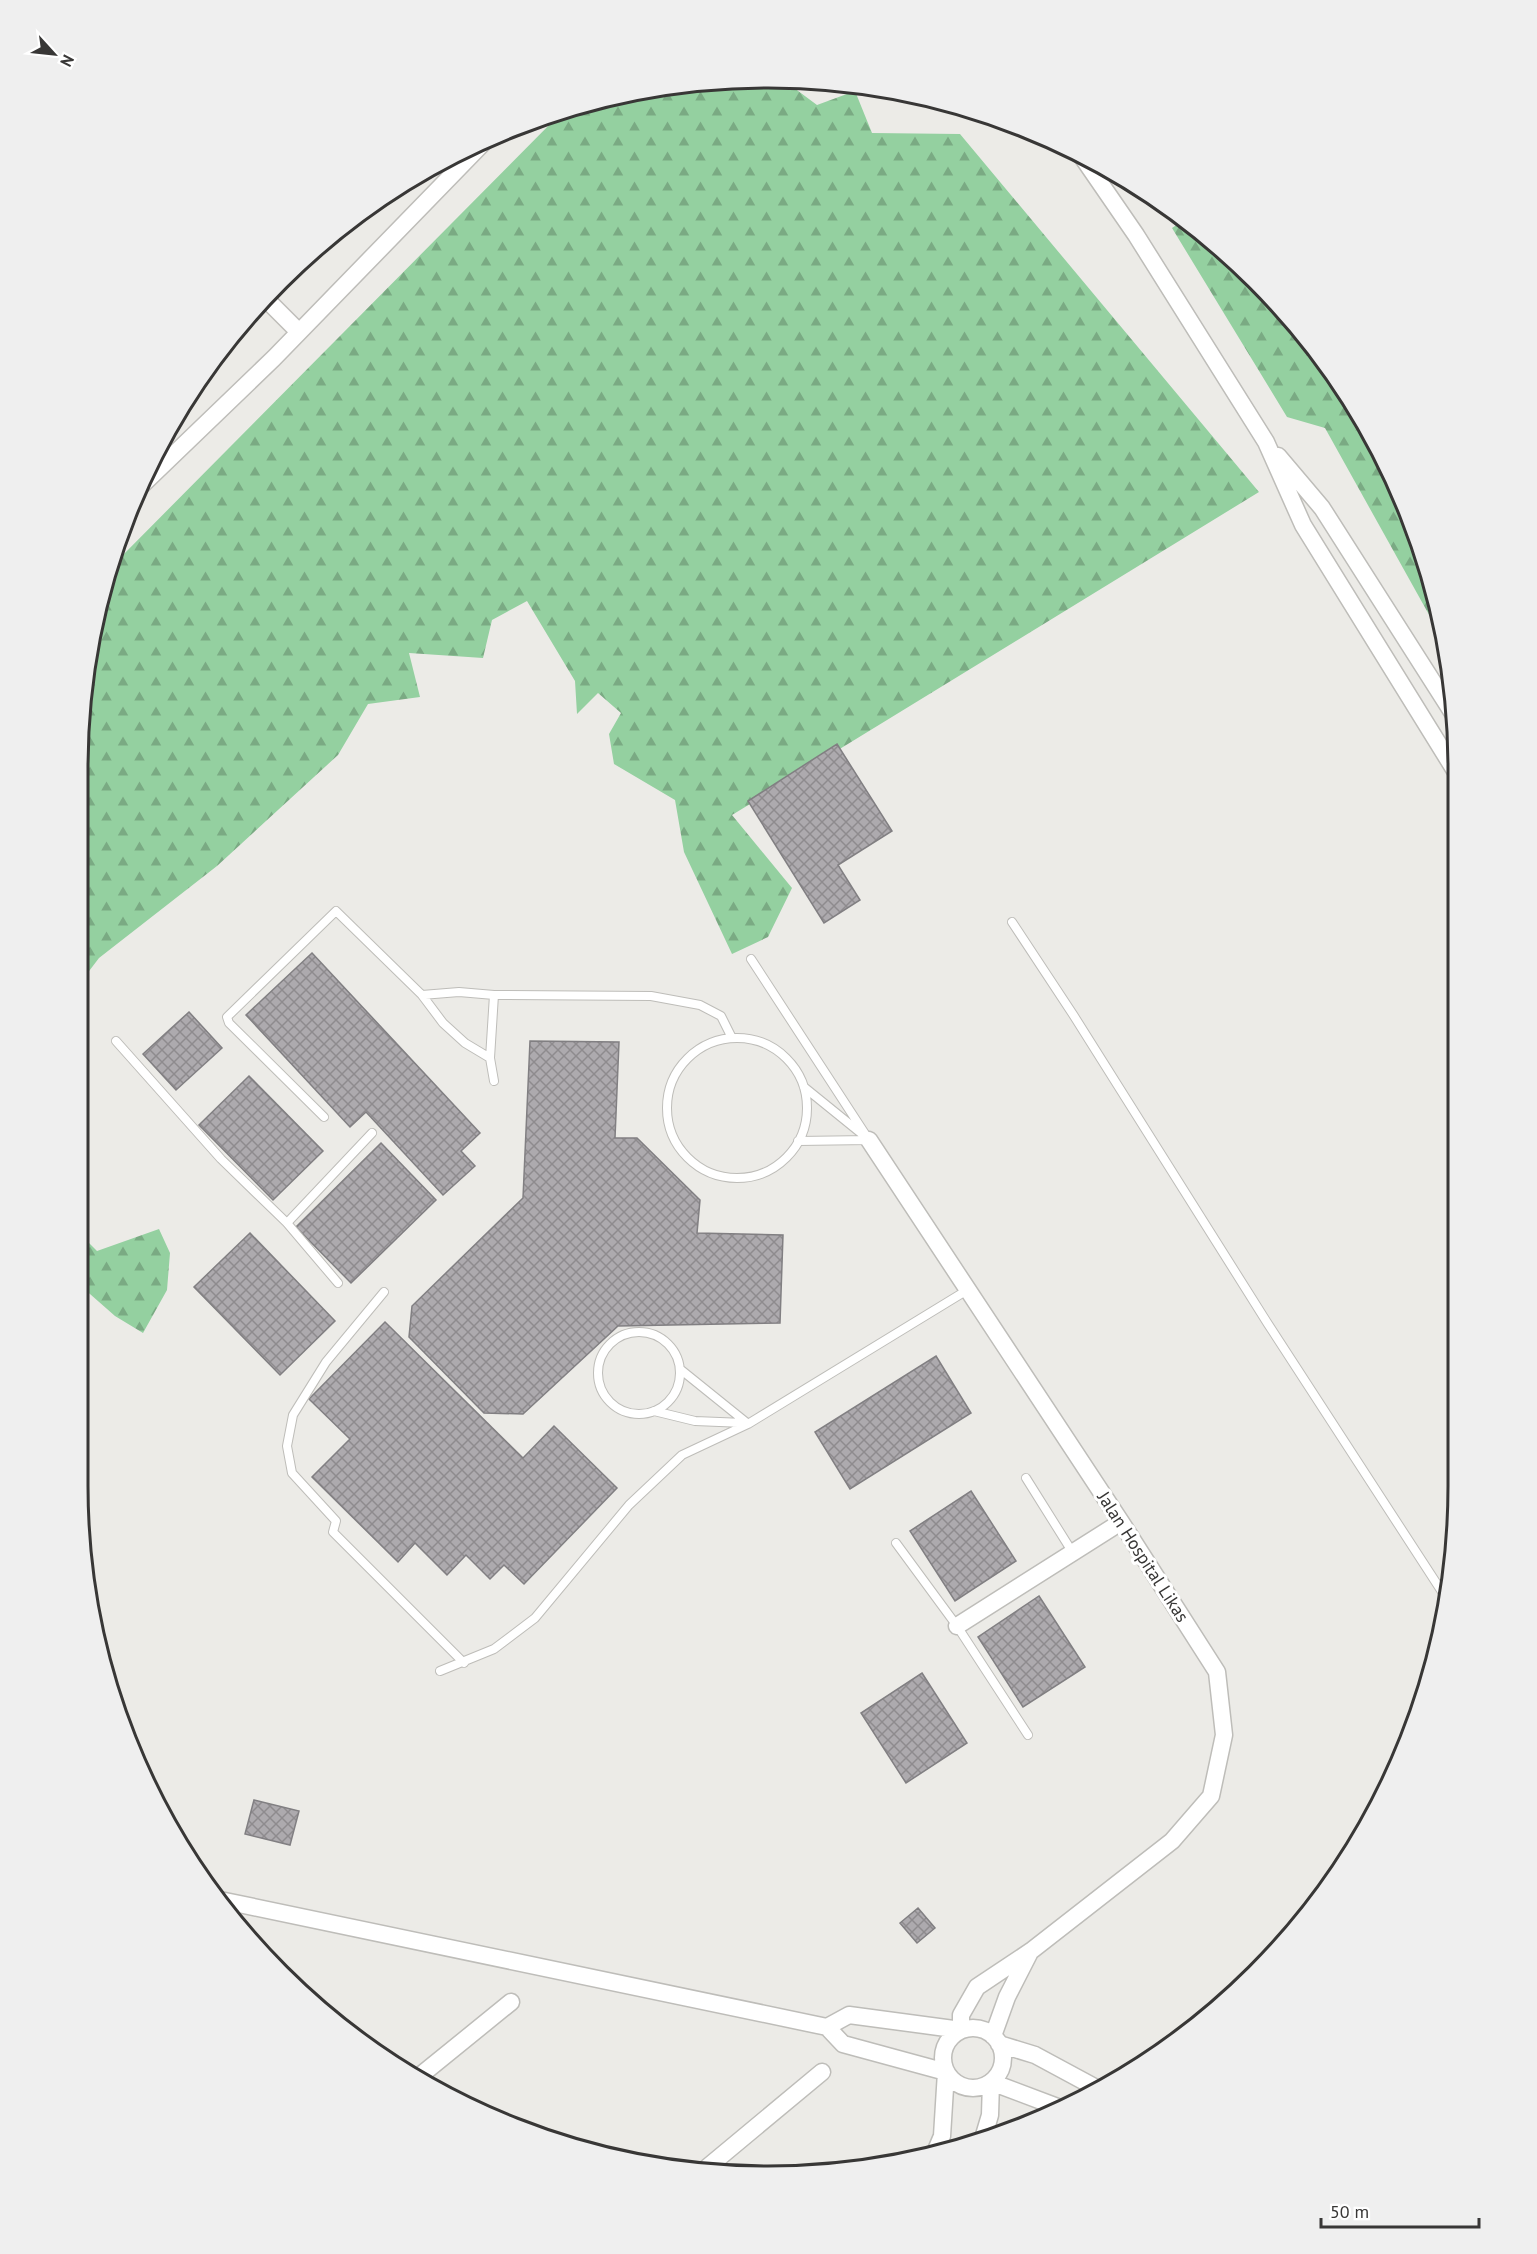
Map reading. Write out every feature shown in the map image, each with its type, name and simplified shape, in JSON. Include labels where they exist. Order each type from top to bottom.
[{"type":"street","points":[[159,469],[299,332],[467,160]]},
{"type":"street","points":[[1092,171],[1136,235],[1266,442],[1303,525],[1448,759]]},
{"type":"street","points":[[272,305],[299,332]]},
{"type":"street","points":[[1266,442],[1322,507],[1445,701]]},
{"type":"street","name":"Jalan Hospital Likas","points":[[869,1140],[969,1289],[1217,1672],[1224,1735],[1211,1796],[1172,1841],[1031,1951],[977,1987],[962,2015],[961,2030]]},
{"type":"street","points":[[957,1626],[1121,1522]]},
{"type":"street","points":[[232,1902],[827,2027],[843,2044],[946,2072]]},
{"type":"street","points":[[961,2030],[945,2046],[943,2061],[950,2079],[965,2087],[973,2088],[991,2082],[1001,2069],[1002,2061],[996,2040],[1007,1997],[1031,1951]]},
{"type":"street","points":[[425,2072],[511,2002]]},
{"type":"street","points":[[827,2027],[849,2015],[961,2030],[978,2028],[996,2040],[1035,2055],[1089,2084]]},
{"type":"street","points":[[713,2163],[822,2072]]},
{"type":"street","points":[[939,2143],[942,2136],[946,2072]]},
{"type":"street","points":[[991,2082],[1050,2104]]},
{"type":"street","points":[[986,2129],[990,2115],[991,2082]]},
{"type":"lane","points":[[324,1117],[229,1023],[227,1017],[336,910],[422,995],[443,1023],[465,1043],[490,1058]]},
{"type":"lane","points":[[1012,922],[1440,1589]]},
{"type":"lane","points":[[751,959],[869,1140]]},
{"type":"lane","points":[[422,995],[459,992],[494,995],[651,996],[700,1005],[721,1016],[732,1038]]},
{"type":"lane","points":[[494,995],[490,1058],[494,1081]]},
{"type":"lane","points":[[804,1087],[806,1114],[798,1141],[786,1158],[766,1172],[741,1178],[721,1176],[698,1167],[683,1154],[672,1136],[667,1116],[669,1088],[683,1062],[704,1046],[732,1038],[754,1040],[775,1049],[789,1061],[804,1087],[869,1140]]},
{"type":"lane","points":[[116,1041],[221,1159],[287,1223],[338,1283]]},
{"type":"lane","points":[[287,1223],[372,1133]]},
{"type":"lane","points":[[798,1141],[869,1140]]},
{"type":"lane","points":[[440,1671],[494,1649],[535,1618],[629,1504],[682,1455],[748,1424],[969,1289]]},
{"type":"lane","points":[[384,1292],[326,1362],[293,1415],[287,1446],[292,1473],[336,1521],[333,1532],[464,1663]]},
{"type":"lane","points":[[629,1332],[649,1332],[662,1338],[672,1347],[679,1360],[678,1387],[667,1403],[654,1411],[641,1414],[627,1413],[613,1406],[603,1395],[598,1383],[597,1368],[607,1346],[616,1338],[629,1332]]},
{"type":"lane","points":[[680,1369],[695,1378],[748,1424]]},
{"type":"lane","points":[[654,1411],[695,1421],[748,1424]]},
{"type":"lane","points":[[1026,1478],[1073,1553]]},
{"type":"lane","points":[[896,1543],[957,1626],[1028,1735]]},
{"type":"green space","points":[[796,89],[817,105],[849,93],[856,94],[872,133],[960,134],[1259,492],[732,815],[792,888],[768,937],[732,954],[684,852],[675,800],[614,764],[609,734],[621,713],[598,693],[577,714],[575,681],[527,601],[492,620],[483,658],[409,653],[420,697],[368,704],[338,755],[217,866],[99,958],[88,972],[90,724],[94,680],[102,636],[124,554],[549,125],[636,102],[680,94],[724,90]]},
{"type":"green space","points":[[1176,225],[1182,229],[1217,257],[1249,288],[1280,320],[1334,391],[1378,468],[1397,508],[1412,550],[1431,618],[1325,428],[1287,417],[1172,228]]},
{"type":"green space","points":[[159,1229],[170,1253],[167,1290],[143,1333],[115,1316],[88,1292],[88,1242],[97,1251]]},
{"type":"building","points":[[837,744],[892,831],[838,865],[860,900],[824,923],[748,801]]},
{"type":"building","points":[[312,953],[480,1133],[461,1151],[475,1166],[443,1195],[366,1112],[350,1127],[246,1015]]},
{"type":"building","points":[[189,1012],[222,1048],[176,1090],[143,1054]]},
{"type":"building","points":[[530,1041],[619,1042],[615,1138],[637,1138],[700,1200],[697,1233],[783,1235],[780,1323],[618,1326],[523,1414],[484,1413],[409,1337],[412,1306],[523,1198]]},
{"type":"building","points":[[249,1076],[323,1151],[273,1200],[199,1125]]},
{"type":"building","points":[[381,1143],[436,1200],[351,1283],[296,1227]]},
{"type":"building","points":[[250,1233],[335,1321],[280,1375],[194,1287]]},
{"type":"building","points":[[385,1322],[523,1458],[554,1426],[617,1488],[524,1584],[504,1565],[490,1579],[466,1555],[447,1575],[415,1543],[398,1562],[312,1477],[350,1439],[309,1399]]},
{"type":"building","points":[[936,1356],[971,1413],[850,1489],[815,1432]]},
{"type":"building","points":[[971,1491],[1016,1561],[955,1601],[910,1531]]},
{"type":"building","points":[[1039,1596],[1085,1667],[1023,1707],[978,1637]]},
{"type":"building","points":[[922,1673],[967,1743],[906,1783],[861,1713]]},
{"type":"building","points":[[254,1800],[299,1811],[290,1845],[245,1834]]},
{"type":"building","points":[[918,1908],[935,1928],[917,1943],[900,1923]]}]
